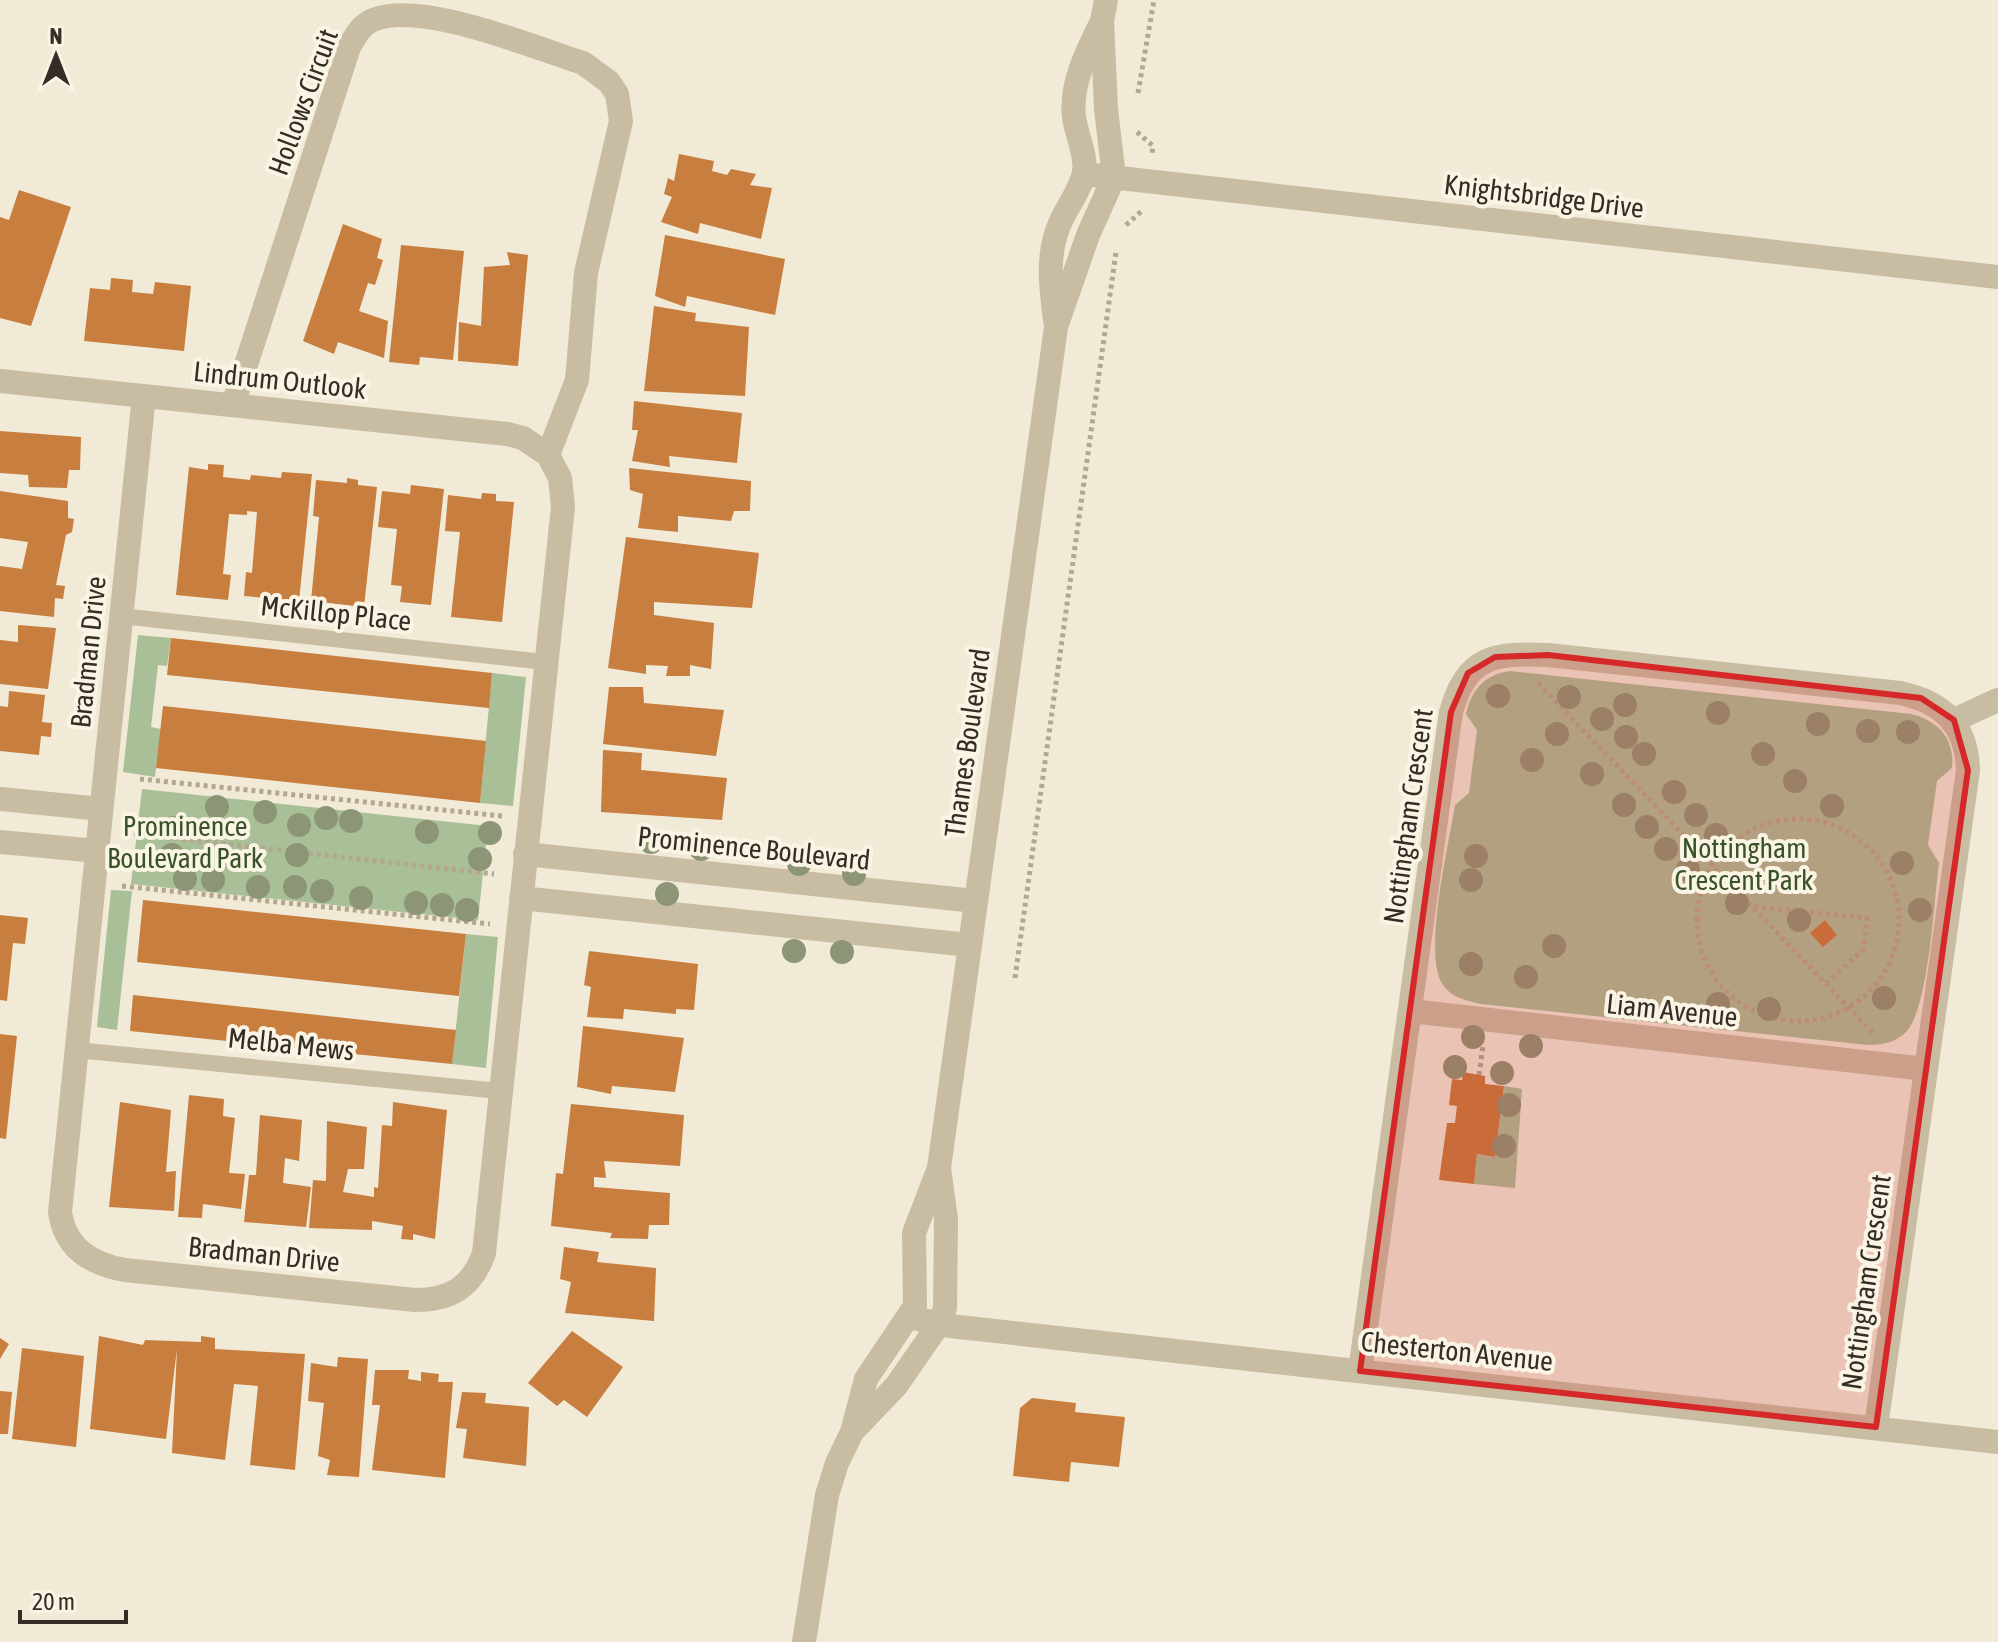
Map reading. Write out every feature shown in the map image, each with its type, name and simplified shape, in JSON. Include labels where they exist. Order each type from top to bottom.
[{"type":"street","points":[[1084,174],[1073,113],[1075,89],[1104,10]]},
{"type":"street","points":[[1104,10],[1106,109],[1114,177]]},
{"type":"street","name":"Hollows Circuit","points":[[233,405],[349,47],[358,31],[370,21],[394,14],[427,14],[583,63],[600,72],[617,94],[621,121],[586,273],[577,380],[548,455]]},
{"type":"street","name":"Knightsbridge Drive","points":[[1084,174],[1998,277]]},
{"type":"street","name":"Thames Boulevard","points":[[1056,327],[1050,275],[1052,250],[1059,225],[1084,174]]},
{"type":"street","name":"Thames Boulevard","points":[[804,1642],[827,1495],[837,1463],[852,1432],[866,1379],[876,1359],[909,1317],[916,1295],[912,1258],[914,1233],[939,1168],[1056,327],[1088,235],[1114,177]]},
{"type":"street","name":"Lindrum Outlook","points":[[0,381],[507,434],[523,438],[548,455]]},
{"type":"street","name":"Bradman Drive","points":[[144,396],[60,1212],[62,1227],[81,1253],[96,1262],[125,1270],[431,1300],[446,1297],[464,1287],[478,1269],[484,1253],[563,507],[560,478],[548,455]]},
{"type":"street","name":"Nottingham Crescent","points":[[1360,1371],[1455,700],[1468,673],[1479,664],[1510,654],[1900,693],[1921,698],[1954,720],[1963,736],[1968,770],[1876,1427]]},
{"type":"street","points":[[1954,720],[1998,700]]},
{"type":"street","points":[[0,799],[99,830]]},
{"type":"street","points":[[0,842],[99,830]]},
{"type":"street","points":[[523,876],[969,945]]},
{"type":"street","name":"Prominence Boulevard","points":[[523,876],[975,901]]},
{"type":"street","name":"Liam Avenue","points":[[1411,1011],[1926,1069]]},
{"type":"street","name":"Thames Boulevard","points":[[852,1432],[896,1386],[939,1324],[947,1290],[946,1219],[939,1168]]},
{"type":"street","name":"Chesterton Avenue","points":[[909,1317],[939,1324],[1998,1442]]},
{"type":"lane","name":"McKillop Place","points":[[121,616],[545,662]]},
{"type":"lane","name":"Melba Mews","points":[[76,1050],[500,1091]]},
{"type":"path","points":[[1137,99],[1154,0]]},
{"type":"path","points":[[1119,230],[1143,213],[1149,181],[1153,146],[1131,127]]},
{"type":"path","points":[[1015,978],[1117,246]]},
{"type":"path","points":[[1510,654],[1850,1007],[1876,1037],[1882,1064]]},
{"type":"path","points":[[140,779],[530,819]]},
{"type":"path","points":[[1798,819],[1838,827],[1871,850],[1893,884],[1899,904],[1897,944],[1880,980],[1850,1007],[1821,1019],[1790,1021],[1750,1010],[1718,983],[1707,965],[1697,925],[1703,884],[1713,866],[1741,836],[1769,824],[1798,819]]},
{"type":"path","points":[[99,830],[523,876]]},
{"type":"path","points":[[94,883],[517,927]]},
{"type":"path","points":[[1753,907],[1867,918],[1864,949],[1826,983]]},
{"type":"path","points":[[1479,1075],[1483,1045]]},
{"type":"highlighted area","points":[[1548,655],[1921,698],[1954,720],[1968,770],[1876,1427],[1360,1371],[1451,712],[1468,673],[1495,657]]},
{"type":"green space","points":[[138,635],[171,638],[167,666],[158,665],[151,727],[161,729],[155,777],[123,772]]},
{"type":"green space","name":"Nottingham Crescent Park","points":[[1510,671],[1911,714],[1937,727],[1951,748],[1952,768],[1937,781],[1928,845],[1939,863],[1932,926],[1921,999],[1907,1031],[1889,1042],[1868,1045],[1481,1004],[1451,993],[1443,985],[1437,970],[1436,925],[1455,805],[1469,793],[1477,730],[1466,714],[1480,685],[1493,676]]},
{"type":"green space","points":[[492,673],[526,677],[513,806],[480,803]]},
{"type":"green space","name":"Prominence Boulevard Park","points":[[142,789],[488,826],[478,920],[131,884]]},
{"type":"green space","points":[[111,890],[132,891],[117,1030],[97,1027]]},
{"type":"green space","points":[[466,934],[498,937],[486,1068],[452,1064]]},
{"type":"green space","points":[[1504,1086],[1522,1089],[1515,1188],[1474,1184],[1477,1154],[1495,1157]]},
{"type":"building","points":[[679,154],[714,161],[712,171],[727,175],[731,169],[756,174],[750,185],[772,188],[761,239],[700,223],[698,234],[661,222],[672,197],[664,194],[668,178],[674,181]]},
{"type":"building","points":[[19,190],[71,207],[31,326],[0,318],[0,217],[9,220]]},
{"type":"building","points":[[343,224],[382,239],[377,258],[383,260],[375,285],[368,283],[359,311],[388,321],[384,358],[338,342],[334,354],[303,341]]},
{"type":"building","points":[[665,235],[785,259],[775,315],[687,296],[685,307],[655,296]]},
{"type":"building","points":[[401,245],[464,251],[453,360],[420,357],[419,365],[389,362]]},
{"type":"building","points":[[507,252],[528,255],[518,366],[458,361],[459,322],[481,326],[484,267],[510,265]]},
{"type":"building","points":[[111,278],[133,280],[132,292],[153,294],[155,282],[191,286],[184,351],[84,341],[90,288],[110,290]]},
{"type":"building","points":[[654,306],[696,313],[695,321],[749,327],[745,396],[644,391]]},
{"type":"building","points":[[634,401],[742,413],[737,463],[669,456],[670,467],[632,461],[638,430],[632,430]]},
{"type":"building","points":[[0,431],[81,437],[80,470],[69,470],[67,488],[29,487],[28,475],[0,473]]},
{"type":"building","points":[[208,464],[224,465],[223,477],[250,480],[251,475],[281,478],[282,472],[312,474],[299,601],[244,596],[246,572],[252,573],[257,512],[247,511],[247,515],[229,514],[223,574],[231,575],[228,600],[176,595],[189,467],[208,470]]},
{"type":"building","points":[[629,468],[751,481],[750,511],[734,511],[731,521],[678,516],[678,532],[638,528],[643,494],[630,490]]},
{"type":"building","points":[[347,478],[358,480],[358,485],[377,487],[364,607],[311,601],[319,517],[313,516],[316,480],[347,483]]},
{"type":"building","points":[[411,485],[444,489],[431,605],[400,602],[402,586],[391,585],[397,529],[378,527],[382,491],[410,494]]},
{"type":"building","points":[[0,491],[68,501],[68,518],[74,519],[72,532],[66,535],[56,585],[65,586],[63,599],[55,598],[54,617],[0,611],[0,566],[22,569],[28,542],[0,538]]},
{"type":"building","points":[[482,493],[496,494],[496,501],[514,502],[502,622],[451,617],[460,532],[445,531],[448,495],[481,499]]},
{"type":"building","points":[[626,537],[759,553],[752,608],[654,602],[654,615],[714,623],[711,669],[690,665],[690,676],[666,676],[668,666],[646,665],[646,674],[608,668]]},
{"type":"building","points":[[18,625],[56,628],[48,689],[0,684],[0,640],[18,642]]},
{"type":"building","points":[[171,638],[492,673],[489,708],[167,675]]},
{"type":"building","points":[[609,687],[643,687],[644,703],[724,710],[716,756],[603,744]]},
{"type":"building","points":[[9,691],[45,695],[42,722],[52,723],[51,737],[41,736],[39,755],[0,751],[0,706],[8,707]]},
{"type":"building","points":[[163,706],[486,741],[480,803],[156,768]]},
{"type":"building","points":[[603,750],[642,753],[641,770],[727,778],[722,820],[601,812]]},
{"type":"building","points":[[143,900],[466,934],[459,996],[137,962]]},
{"type":"building","points":[[0,915],[28,918],[25,944],[13,943],[7,1001],[0,1000]]},
{"type":"building","points":[[1825,920],[1837,935],[1823,947],[1810,933]]},
{"type":"building","points":[[589,951],[698,964],[694,1010],[676,1009],[676,1014],[624,1009],[623,1019],[587,1017],[591,987],[584,985]]},
{"type":"building","points":[[133,995],[456,1030],[452,1064],[130,1031]]},
{"type":"building","points":[[583,1026],[684,1038],[675,1092],[612,1086],[611,1094],[577,1087]]},
{"type":"building","points":[[0,1034],[17,1036],[6,1139],[0,1138]]},
{"type":"building","points":[[1463,1072],[1485,1076],[1485,1084],[1504,1086],[1495,1157],[1477,1154],[1474,1184],[1439,1180],[1447,1123],[1455,1123],[1457,1106],[1449,1105],[1452,1079],[1462,1080]]},
{"type":"building","points":[[189,1095],[224,1099],[223,1116],[235,1118],[229,1173],[245,1174],[241,1209],[203,1204],[202,1218],[178,1217]]},
{"type":"building","points":[[120,1102],[171,1110],[166,1172],[176,1171],[174,1211],[109,1207]]},
{"type":"building","points":[[393,1102],[447,1110],[435,1239],[413,1234],[413,1240],[401,1239],[403,1226],[372,1221],[372,1230],[309,1228],[313,1180],[326,1181],[327,1121],[367,1127],[364,1169],[348,1169],[343,1192],[374,1197],[374,1187],[378,1188],[382,1125],[392,1126]]},
{"type":"building","points":[[571,1104],[684,1115],[680,1166],[604,1161],[606,1178],[594,1177],[594,1187],[670,1193],[669,1225],[649,1225],[648,1239],[610,1238],[612,1233],[551,1226],[556,1173],[563,1174]]},
{"type":"building","points":[[260,1115],[302,1120],[299,1161],[285,1158],[283,1183],[311,1187],[306,1227],[244,1222],[249,1175],[256,1175]]},
{"type":"building","points":[[564,1247],[599,1252],[597,1262],[656,1268],[654,1321],[565,1313],[571,1282],[560,1279]]},
{"type":"building","points":[[572,1331],[623,1367],[587,1417],[564,1400],[557,1406],[528,1383]]},
{"type":"building","points":[[99,1336],[143,1345],[145,1340],[201,1342],[201,1336],[215,1338],[215,1349],[305,1354],[295,1470],[250,1465],[258,1386],[234,1384],[225,1460],[172,1453],[177,1349],[166,1439],[90,1429]]},
{"type":"building","points":[[0,1338],[9,1344],[0,1359]]},
{"type":"building","points":[[22,1348],[84,1356],[76,1447],[12,1439]]},
{"type":"building","points":[[338,1357],[368,1359],[359,1477],[327,1475],[330,1460],[318,1456],[324,1403],[308,1401],[311,1363],[337,1367]]},
{"type":"building","points":[[375,1370],[409,1370],[408,1379],[421,1381],[421,1372],[439,1374],[438,1382],[453,1382],[445,1478],[372,1470],[380,1405],[372,1405]]},
{"type":"building","points":[[0,1391],[12,1392],[8,1434],[0,1434]]},
{"type":"building","points":[[462,1392],[486,1393],[485,1403],[529,1407],[526,1466],[463,1458],[467,1429],[456,1428]]},
{"type":"building","points":[[1032,1398],[1076,1403],[1075,1412],[1125,1417],[1119,1467],[1071,1462],[1069,1482],[1013,1476],[1020,1408]]}]
